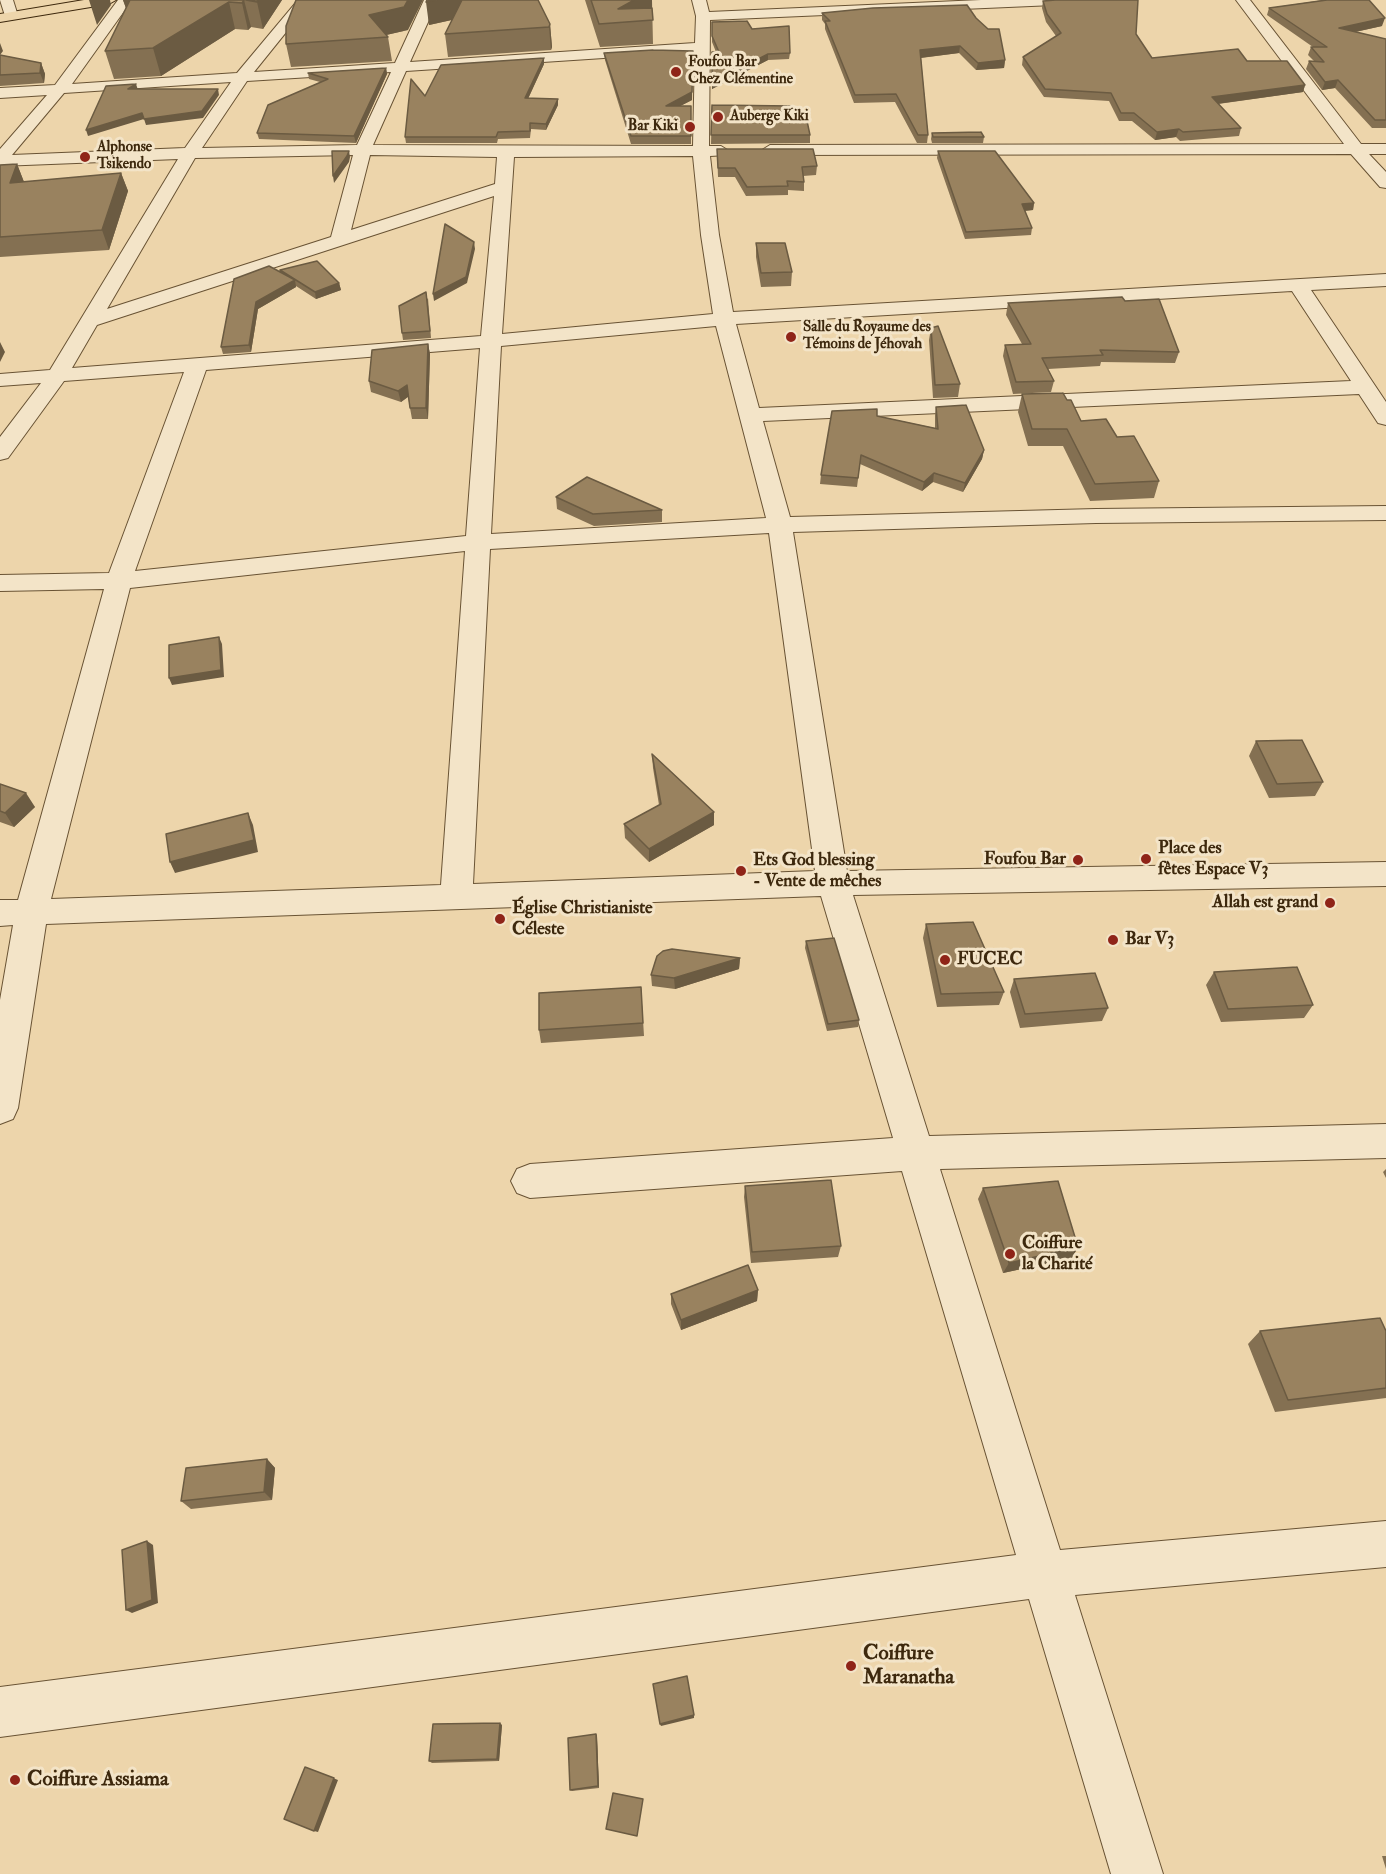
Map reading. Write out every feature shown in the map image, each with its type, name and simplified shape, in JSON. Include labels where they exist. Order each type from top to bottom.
[{"type":"main road","points":[[6,17],[109,0]]},
{"type":"street","points":[[6,0],[6,17]]},
{"type":"street","points":[[0,160],[60,89],[125,0]]},
{"type":"street","points":[[0,453],[57,376],[190,153],[242,77],[305,0]]},
{"type":"street","points":[[339,240],[363,150],[431,0]]},
{"type":"street","points":[[1077,0],[701,8],[701,151],[710,235],[724,319],[780,525],[833,883],[1137,1874]]},
{"type":"street","points":[[1243,0],[1355,148],[1386,183]]},
{"type":"street","points":[[0,93],[702,47]]},
{"type":"street","points":[[0,160],[363,150],[506,152],[1386,149]]},
{"type":"street","points":[[456,898],[491,341],[506,152]]},
{"type":"street","points":[[90,321],[503,187]]},
{"type":"street","points":[[0,380],[491,341],[724,319],[1386,280]]},
{"type":"street","points":[[1298,286],[1386,418]]},
{"type":"street","points":[[0,1108],[15,913],[118,581],[197,365]]},
{"type":"street","points":[[750,415],[1366,387]]},
{"type":"street","points":[[0,583],[118,581],[478,542],[780,525],[1096,516],[1386,513]]},
{"type":"street","points":[[15,913],[833,883],[1386,874]]},
{"type":"street","points":[[530,1180],[917,1153],[1386,1141]]},
{"type":"street","points":[[0,1712],[1046,1574],[1386,1544]]},
{"type":"building","points":[[130,0],[244,0],[242,3],[229,2],[153,48],[105,51]]},
{"type":"building","points":[[296,0],[408,0],[404,7],[369,15],[388,37],[286,44],[286,26]]},
{"type":"building","points":[[462,0],[538,0],[550,24],[549,27],[445,34]]},
{"type":"building","points":[[591,0],[634,0],[618,9],[652,8],[653,20],[599,24]]},
{"type":"building","points":[[1138,0],[1136,34],[1152,58],[1238,49],[1247,61],[1287,61],[1305,85],[1212,97],[1241,128],[1183,132],[1179,129],[1157,132],[1134,113],[1121,113],[1111,93],[1045,89],[1023,57],[1061,33],[1047,14],[1043,1]]},
{"type":"building","points":[[1327,0],[1369,0],[1385,18],[1339,28],[1386,39],[1386,120],[1375,120],[1338,80],[1325,82],[1309,61],[1324,62],[1311,47],[1327,47],[1269,8]]},
{"type":"building","points":[[967,5],[988,29],[999,29],[1005,60],[978,63],[960,46],[920,50],[928,135],[918,135],[896,94],[855,95],[825,21],[830,21],[822,13],[873,8]]},
{"type":"building","points":[[747,21],[752,29],[789,26],[790,53],[768,54],[712,83],[712,52],[719,52],[712,36],[712,22]]},
{"type":"building","points":[[653,50],[693,51],[692,92],[666,106],[691,106],[691,136],[631,136],[604,53]]},
{"type":"building","points":[[0,55],[41,63],[40,73],[0,75]]},
{"type":"building","points":[[544,58],[525,98],[558,99],[546,124],[530,123],[530,131],[498,132],[496,137],[405,137],[411,79],[425,96],[441,65]]},
{"type":"building","points":[[386,68],[354,136],[257,133],[268,105],[328,79],[308,73]]},
{"type":"building","points":[[136,84],[128,89],[218,89],[202,111],[144,119],[142,113],[86,130],[106,86]]},
{"type":"building","points":[[712,105],[792,106],[793,121],[807,121],[810,135],[711,135]]},
{"type":"building","points":[[981,132],[984,137],[933,137],[932,133]]},
{"type":"building","points":[[717,149],[813,149],[817,166],[802,167],[804,182],[787,181],[788,186],[747,187],[735,168],[718,168]]},
{"type":"building","points":[[332,151],[349,151],[333,176]]},
{"type":"building","points":[[938,151],[995,151],[1034,203],[1022,204],[1032,228],[966,232]]},
{"type":"building","points":[[17,164],[10,183],[121,173],[102,230],[0,237],[0,165]]},
{"type":"building","points":[[445,224],[474,242],[466,277],[433,294]]},
{"type":"building","points":[[756,243],[785,243],[792,272],[761,273]]},
{"type":"building","points":[[317,261],[339,283],[315,292],[280,270]]},
{"type":"building","points":[[269,266],[295,280],[256,302],[249,345],[221,347],[234,279]]},
{"type":"building","points":[[426,292],[430,331],[402,333],[399,306]]},
{"type":"building","points":[[1122,297],[1125,301],[1159,299],[1179,352],[1100,350],[1103,355],[1042,358],[1054,381],[1016,382],[1005,345],[1031,344],[1008,303]]},
{"type":"building","points":[[938,326],[960,384],[935,385],[931,328]]},
{"type":"building","points":[[428,344],[426,408],[410,408],[407,385],[398,391],[369,381],[372,350]]},
{"type":"building","points":[[1063,393],[1067,400],[1071,400],[1081,421],[1106,419],[1117,437],[1134,436],[1159,481],[1095,484],[1067,429],[1032,429],[1022,394]]},
{"type":"building","points":[[966,405],[984,450],[965,483],[934,473],[924,482],[861,455],[858,478],[821,475],[832,411],[877,409],[877,416],[938,429],[936,407]]},
{"type":"building","points":[[587,477],[662,510],[593,514],[556,497]]},
{"type":"building","points":[[219,637],[221,670],[169,678],[169,645]]},
{"type":"building","points":[[1302,740],[1323,782],[1277,784],[1256,741]]},
{"type":"building","points":[[652,754],[714,812],[649,849],[624,824],[661,804]]},
{"type":"building","points":[[0,784],[26,793],[5,813],[0,811]]},
{"type":"building","points":[[248,813],[254,840],[170,862],[166,834]]},
{"type":"building","points":[[973,922],[1004,992],[941,994],[926,924]]},
{"type":"building","points":[[834,938],[859,1020],[828,1024],[806,941]]},
{"type":"building","points":[[672,949],[740,958],[674,978],[651,975],[657,956],[663,951]]},
{"type":"building","points":[[1297,967],[1313,1005],[1228,1009],[1214,972]]},
{"type":"building","points":[[1095,973],[1108,1008],[1025,1014],[1014,979]]},
{"type":"building","points":[[641,987],[643,1023],[539,1030],[539,993]]},
{"type":"building","points":[[831,1180],[841,1246],[752,1252],[745,1186]]},
{"type":"building","points":[[1058,1181],[1078,1247],[1009,1263],[983,1188]]},
{"type":"building","points":[[748,1265],[758,1290],[681,1320],[671,1294]]},
{"type":"building","points":[[1380,1318],[1386,1331],[1386,1388],[1288,1400],[1260,1331]]},
{"type":"building","points":[[267,1459],[264,1492],[181,1501],[186,1468]]},
{"type":"building","points":[[147,1541],[152,1600],[126,1610],[122,1550]]},
{"type":"building","points":[[687,1676],[694,1715],[660,1724],[653,1684]]},
{"type":"building","points":[[500,1723],[497,1759],[429,1761],[433,1724]]},
{"type":"building","points":[[596,1734],[598,1786],[570,1790],[568,1738]]},
{"type":"building","points":[[305,1767],[334,1778],[314,1831],[284,1819]]},
{"type":"building","points":[[613,1793],[643,1799],[637,1836],[606,1829]]},
{"type":"place","name":"Foufou Bar Chez Clémentine","points":[[676,72]]},
{"type":"place","name":"Auberge Kiki","points":[[718,117]]},
{"type":"place","name":"Bar Kiki","points":[[690,127]]},
{"type":"place","name":"Alphonse Tsikendo","points":[[85,157]]},
{"type":"place","name":"Salle du Royaume des Témoins de Jéhovah","points":[[791,337]]},
{"type":"place","name":"Place des fêtes Espace V3","points":[[1146,859]]},
{"type":"place","name":"Foufou Bar","points":[[1078,860]]},
{"type":"place","name":"Ets God blessing - Vente de mêches","points":[[741,871]]},
{"type":"place","name":"Allah est grand","points":[[1330,903]]},
{"type":"place","name":"Église Christianiste Céleste","points":[[500,919]]},
{"type":"place","name":"Bar V3","points":[[1113,940]]},
{"type":"place","name":"FUCEC","points":[[945,960]]},
{"type":"place","name":"Coiffure la Charité","points":[[1010,1254]]},
{"type":"place","name":"Coiffure Maranatha","points":[[851,1666]]},
{"type":"place","name":"Coiffure Assiama","points":[[15,1780]]}]
